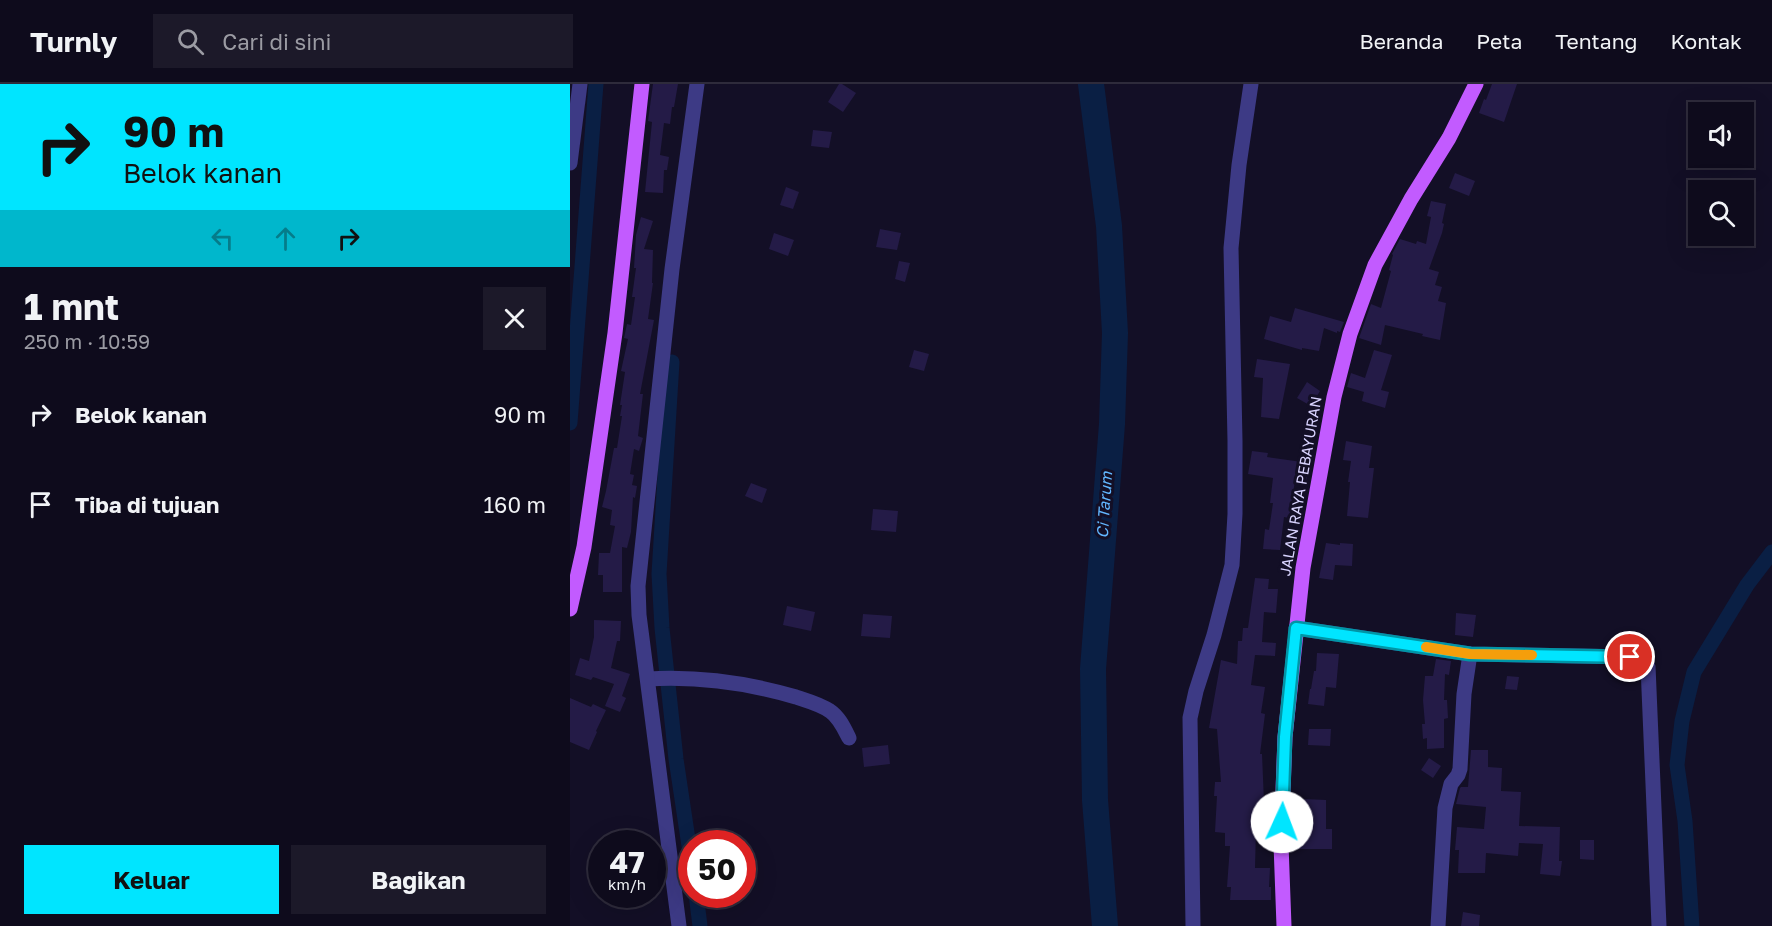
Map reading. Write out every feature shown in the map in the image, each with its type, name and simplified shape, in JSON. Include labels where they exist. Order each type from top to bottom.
[{"type":"main road","points":[[570,609],[584,547],[615,333],[642,84]]},
{"type":"main road","name":"JALAN RAYA PEBAYURAN","points":[[1284,926],[1281,844],[1285,737],[1304,568],[1334,397],[1350,334],[1375,265],[1411,199],[1449,138],[1476,84]]},
{"type":"street","points":[[570,163],[580,84]]},
{"type":"street","points":[[679,926],[655,678],[638,601],[639,567],[672,269],[697,84]]},
{"type":"street","points":[[1193,926],[1190,718],[1232,565],[1235,441],[1231,248],[1239,165],[1251,84]]},
{"type":"street","points":[[1296,628],[1470,654],[1630,657],[1648,666],[1659,926]]},
{"type":"street","points":[[1438,926],[1445,808],[1449,789],[1460,769],[1464,694],[1470,654]]},
{"type":"street","points":[[655,678],[740,683],[810,701],[832,712],[839,719],[849,738]]},
{"type":"building","points":[[653,84],[678,84],[670,124],[664,123],[660,155],[669,157],[667,170],[664,170],[663,193],[645,192],[652,122],[648,121]]},
{"type":"building","points":[[839,84],[856,93],[843,112],[828,102]]},
{"type":"building","points":[[1492,84],[1517,84],[1504,122],[1479,113]]},
{"type":"building","points":[[813,130],[832,132],[829,148],[811,146]]},
{"type":"building","points":[[1455,173],[1475,181],[1469,196],[1449,188]]},
{"type":"building","points":[[786,187],[799,192],[793,209],[780,205]]},
{"type":"building","points":[[1431,201],[1446,204],[1442,233],[1429,269],[1439,272],[1435,285],[1442,287],[1438,301],[1446,303],[1440,340],[1385,325],[1381,345],[1359,338],[1371,304],[1381,308],[1391,271],[1389,270],[1392,254],[1400,239],[1416,244],[1417,241],[1426,244],[1431,217],[1427,216]]},
{"type":"building","points":[[641,217],[653,221],[644,249],[653,250],[653,283],[648,319],[654,320],[640,394],[643,394],[638,436],[643,438],[639,451],[634,449],[630,474],[634,475],[632,485],[637,486],[635,498],[633,497],[631,532],[627,548],[622,547],[622,592],[603,592],[603,575],[598,575],[599,553],[610,553],[615,526],[610,525],[612,510],[602,507],[614,448],[617,448],[622,416],[620,416],[622,405],[620,405],[625,372],[621,371],[628,339],[624,338],[627,324],[631,325],[635,297],[632,297],[636,268],[634,268],[636,235]]},
{"type":"building","points":[[880,229],[901,233],[897,250],[876,247]]},
{"type":"building","points":[[774,233],[794,240],[788,256],[769,249]]},
{"type":"building","points":[[899,261],[910,263],[905,282],[895,279]]},
{"type":"building","points":[[1295,308],[1344,322],[1340,332],[1324,328],[1319,351],[1302,348],[1302,350],[1264,339],[1270,316],[1291,322]]},
{"type":"building","points":[[914,350],[929,354],[924,371],[909,367]]},
{"type":"building","points":[[1374,350],[1392,355],[1381,390],[1389,392],[1385,408],[1362,401],[1364,392],[1347,387],[1351,373],[1365,378]]},
{"type":"building","points":[[1257,359],[1290,364],[1279,419],[1261,417],[1263,378],[1254,377]]},
{"type":"building","points":[[1307,382],[1320,391],[1311,406],[1297,398]]},
{"type":"building","points":[[1346,441],[1372,446],[1369,468],[1374,468],[1368,518],[1347,516],[1351,461],[1343,460]]},
{"type":"building","points":[[1252,451],[1268,453],[1267,457],[1309,463],[1306,483],[1295,481],[1289,518],[1284,517],[1280,550],[1263,549],[1265,529],[1269,530],[1273,503],[1270,503],[1273,478],[1248,474]]},
{"type":"building","points":[[751,483],[767,489],[762,503],[745,496]]},
{"type":"building","points":[[873,509],[898,511],[896,532],[871,530]]},
{"type":"building","points":[[1326,543],[1353,544],[1352,566],[1335,565],[1333,580],[1319,578]]},
{"type":"building","points":[[1255,578],[1269,579],[1268,589],[1278,589],[1276,613],[1264,612],[1262,642],[1276,643],[1275,656],[1255,655],[1251,685],[1265,687],[1261,713],[1265,714],[1260,754],[1262,754],[1265,802],[1264,829],[1256,829],[1255,868],[1270,868],[1271,900],[1230,900],[1231,887],[1227,887],[1230,846],[1225,846],[1225,833],[1215,832],[1217,796],[1214,796],[1215,782],[1221,782],[1217,729],[1209,728],[1221,660],[1237,664],[1238,641],[1242,641],[1243,628],[1248,628]]},
{"type":"building","points":[[787,606],[815,612],[811,631],[783,625]]},
{"type":"building","points":[[1456,613],[1476,615],[1473,637],[1455,635]]},
{"type":"building","points":[[863,614],[892,616],[890,638],[861,636]]},
{"type":"building","points":[[594,620],[621,621],[620,641],[617,641],[611,668],[630,674],[622,696],[626,698],[620,712],[605,706],[614,684],[593,677],[591,680],[575,675],[580,658],[589,661],[594,637]]},
{"type":"building","points":[[1317,653],[1339,654],[1336,688],[1326,687],[1324,706],[1308,704],[1314,671],[1316,671]]},
{"type":"building","points":[[1436,659],[1451,661],[1449,675],[1445,674],[1444,700],[1447,700],[1448,718],[1444,719],[1444,748],[1427,749],[1427,738],[1423,739],[1422,724],[1425,724],[1423,700],[1425,676],[1433,676]]},
{"type":"building","points":[[1507,676],[1519,677],[1517,690],[1505,689]]},
{"type":"building","points":[[570,698],[591,707],[593,704],[606,710],[589,750],[570,742]]},
{"type":"building","points":[[1309,729],[1331,729],[1330,746],[1308,745]]},
{"type":"building","points":[[888,745],[890,764],[864,767],[862,748]]},
{"type":"building","points":[[1471,750],[1488,750],[1488,767],[1502,768],[1501,791],[1521,792],[1519,826],[1560,827],[1559,861],[1562,861],[1560,876],[1540,874],[1543,844],[1519,843],[1518,856],[1486,853],[1485,873],[1458,873],[1459,850],[1455,850],[1457,827],[1484,829],[1486,807],[1456,804],[1460,788],[1468,787]]},
{"type":"building","points":[[1429,758],[1441,766],[1433,778],[1421,770]]},
{"type":"building","points":[[1304,799],[1326,800],[1326,829],[1332,829],[1332,849],[1298,849],[1298,828],[1304,828]]},
{"type":"building","points":[[1580,840],[1594,840],[1594,860],[1580,859]]},
{"type":"building","points":[[1463,912],[1480,915],[1479,926],[1461,926]]},
{"type":"waterway","points":[[570,423],[596,84]]},
{"type":"waterway","name":"Ci Tarum","points":[[1091,84],[1109,226],[1115,333],[1112,424],[1093,669],[1095,800],[1105,926]]},
{"type":"waterway","points":[[672,362],[659,574],[662,628],[676,759],[687,830]]},
{"type":"waterway","points":[[1692,926],[1685,821],[1677,765],[1682,721],[1694,672],[1747,585],[1772,552]]},
{"type":"waterway","points":[[698,908],[700,926]]},
{"type":"slow traffic","points":[[1426,647],[1470,654],[1532,655]]},
{"type":"route","points":[[1282,822],[1285,737],[1296,628],[1470,654],[1630,657]]}]
